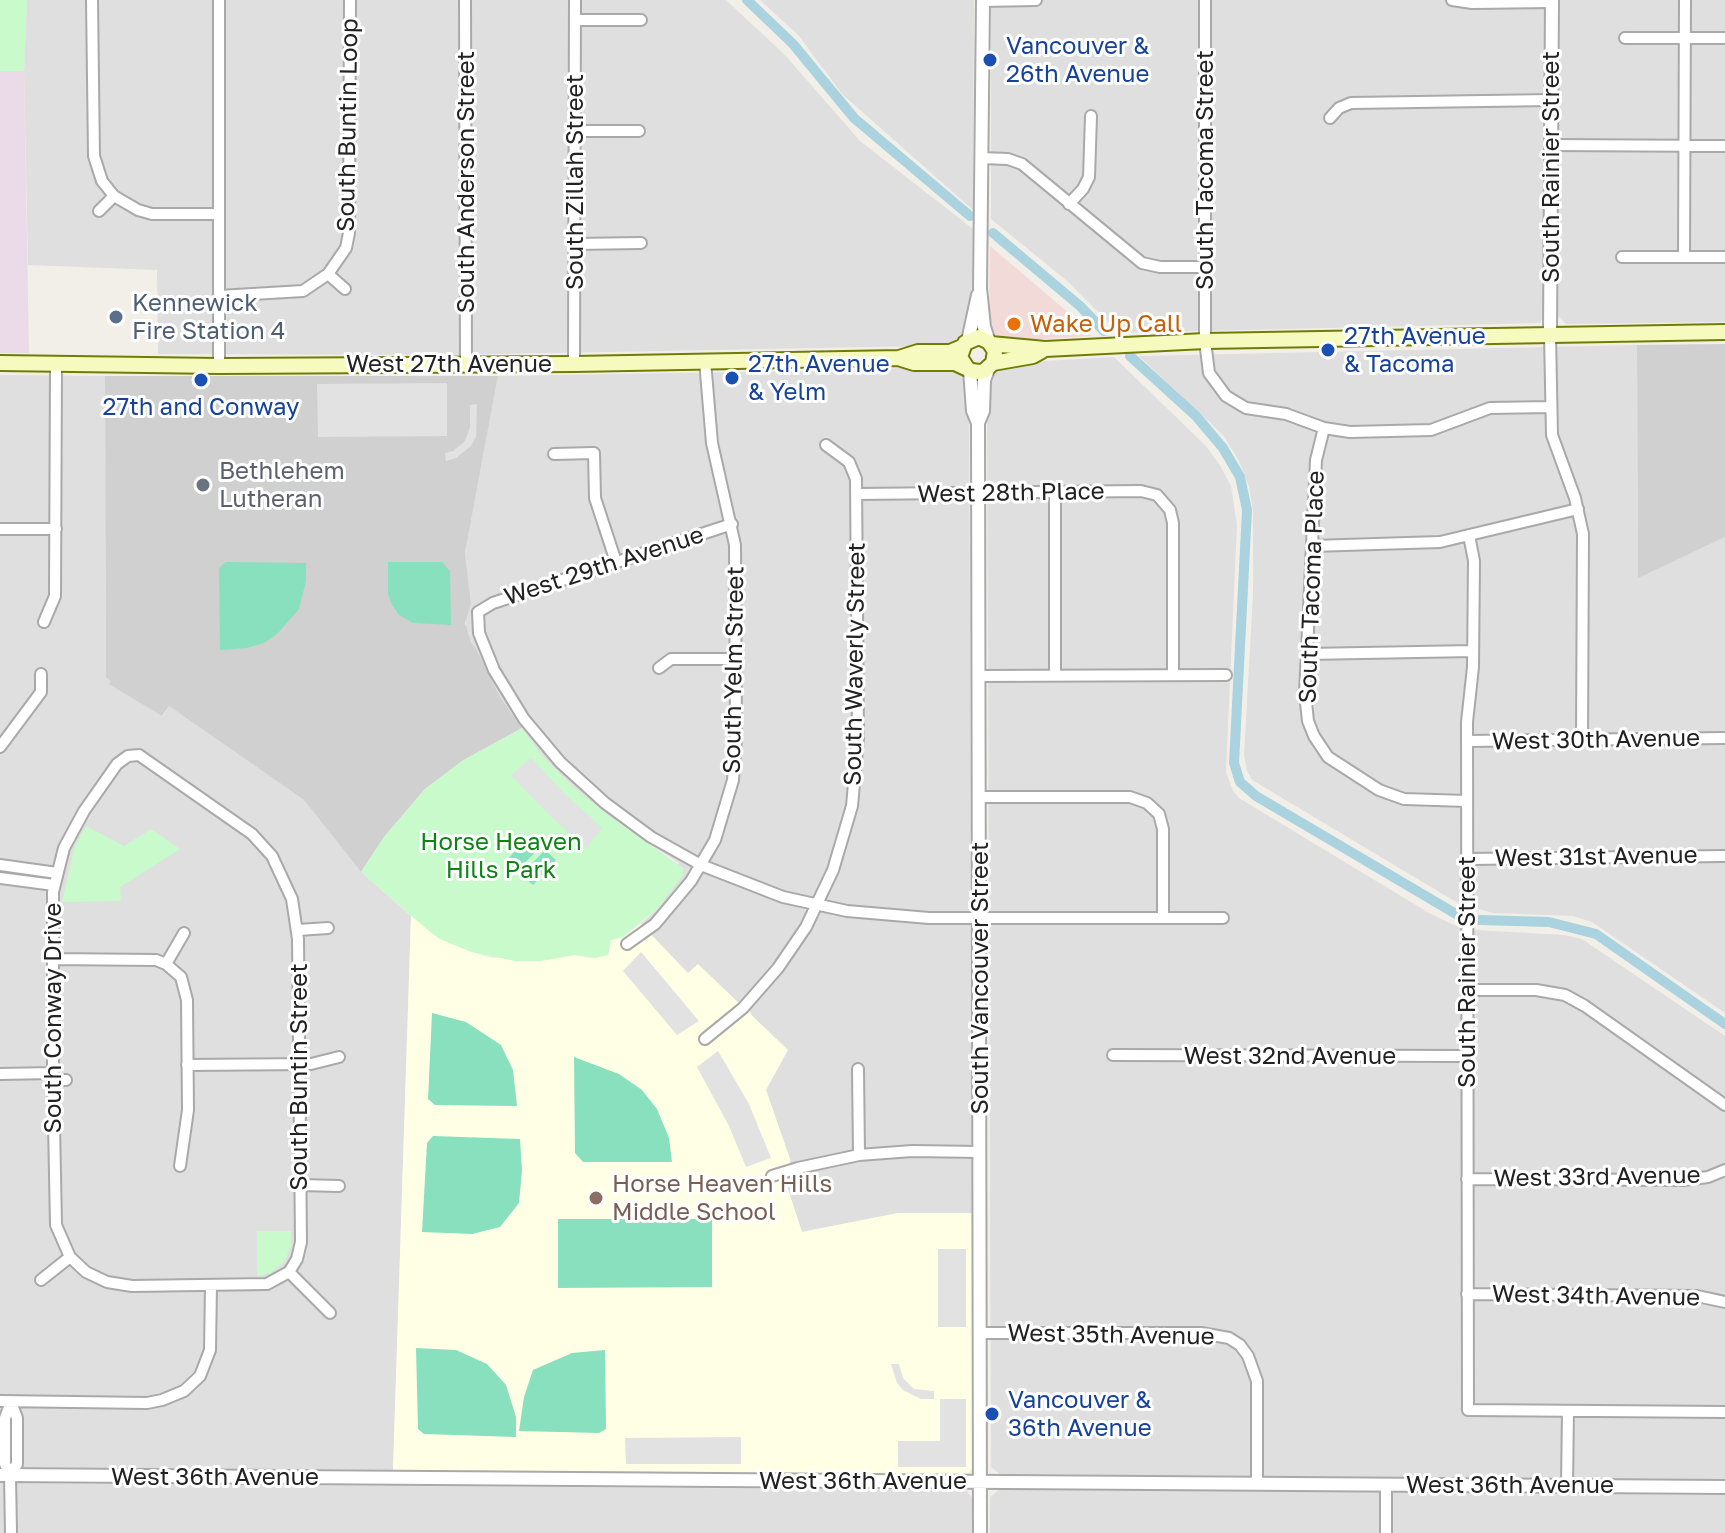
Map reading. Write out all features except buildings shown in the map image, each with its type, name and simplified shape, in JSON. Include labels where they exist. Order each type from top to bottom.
[{"type":"main road","name":"West 27th Avenue","points":[[0,363],[219,366],[574,364],[899,358],[918,352],[950,352],[979,337],[990,343],[1045,349],[1205,341],[1725,332]]},
{"type":"main road","points":[[990,343],[995,351],[991,365]]},
{"type":"main road","points":[[965,344],[960,357],[968,369]]},
{"type":"main road","name":"West 27th Avenue","points":[[899,358],[914,363],[955,363],[979,372],[991,365],[1033,356],[1045,349]]},
{"type":"street","points":[[92,0],[94,156],[102,181],[114,196],[152,214],[219,214]]},
{"type":"street","points":[[219,0],[219,366]]},
{"type":"street","name":"South Buntin Loop","points":[[328,274],[346,248],[349,233],[350,0]]},
{"type":"street","name":"South Anderson Street","points":[[465,0],[466,365]]},
{"type":"street","name":"South Zillah Street","points":[[574,364],[575,0]]},
{"type":"street","points":[[990,343],[984,327],[980,288],[983,0],[1036,0]]},
{"type":"street","name":"South Tacoma Street","points":[[1205,0],[1205,341]]},
{"type":"street","points":[[1452,0],[1472,3],[1552,1]]},
{"type":"street","points":[[1684,257],[1685,0]]},
{"type":"street","name":"South Rainier Street","points":[[1550,335],[1552,1]]},
{"type":"street","points":[[576,20],[641,20]]},
{"type":"street","points":[[1625,38],[1725,38]]},
{"type":"street","points":[[1330,118],[1339,108],[1351,103],[1551,100]]},
{"type":"street","points":[[1069,204],[1089,177],[1091,116]]},
{"type":"street","points":[[575,131],[639,131]]},
{"type":"street","points":[[1551,145],[1725,146]]},
{"type":"street","points":[[981,158],[1008,159],[1022,164],[1142,263],[1160,267],[1204,267]]},
{"type":"street","points":[[99,211],[114,196]]},
{"type":"street","points":[[575,244],[641,243]]},
{"type":"street","points":[[1622,257],[1725,257]]},
{"type":"street","points":[[219,296],[303,291],[328,274],[345,289]]},
{"type":"street","points":[[965,344],[980,288]]},
{"type":"street","points":[[1550,335],[1550,407],[1556,450],[1578,509],[1583,548],[1582,740]]},
{"type":"street","points":[[1205,341],[1209,373],[1219,389],[1234,402],[1257,411],[1286,414],[1324,428],[1350,432],[1431,430],[1490,408],[1550,407]]},
{"type":"street","name":"South Yelm Street","points":[[627,944],[665,914],[701,865],[722,823],[733,780],[736,552],[712,443],[705,361]]},
{"type":"street","points":[[44,622],[55,596],[56,364]]},
{"type":"street","name":"South Vancouver Street","points":[[978,423],[983,411],[984,380],[991,365]]},
{"type":"street","name":"South Vancouver Street","points":[[968,369],[973,411],[978,423],[979,495],[980,1533]]},
{"type":"street","name":"South Tacoma Place","points":[[1324,428],[1317,453],[1305,693],[1308,721],[1328,757],[1392,796],[1422,801],[1467,801]]},
{"type":"street","name":"South Waverly Street","points":[[705,1039],[743,1008],[778,968],[818,906],[841,849],[855,781],[858,738],[856,479],[849,462],[826,445]]},
{"type":"street","points":[[554,454],[594,453],[595,498],[616,562]]},
{"type":"street","points":[[1055,491],[1055,675]]},
{"type":"street","name":"West 28th Place","points":[[857,494],[1141,491],[1163,500],[1170,510],[1173,523],[1173,675]]},
{"type":"street","points":[[1312,546],[1430,544],[1578,509]]},
{"type":"street","name":"West 29th Avenue","points":[[701,865],[670,849],[627,819],[584,785],[552,753],[524,719],[494,670],[479,633],[478,612],[493,603],[732,524]]},
{"type":"street","points":[[0,529],[56,529]]},
{"type":"street","name":"South Rainier Street","points":[[1469,535],[1474,561],[1473,651],[1467,741],[1468,1410],[1568,1411]]},
{"type":"street","points":[[1307,654],[1473,651]]},
{"type":"street","points":[[659,668],[671,659],[736,659]]},
{"type":"street","points":[[0,747],[41,692],[41,674]]},
{"type":"street","points":[[979,676],[1226,675]]},
{"type":"street","name":"West 30th Avenue","points":[[1467,741],[1725,738]]},
{"type":"street","name":"South Conway Drive","points":[[70,1257],[59,1234],[54,1210],[54,885],[64,848],[84,811],[117,764],[133,755],[147,759],[252,834],[272,856],[285,881]]},
{"type":"street","points":[[980,797],[1130,797],[1147,803],[1159,814],[1163,829],[1163,918]]},
{"type":"street","name":"West 31st Avenue","points":[[1467,859],[1725,856]]},
{"type":"street","points":[[0,865],[57,873]]},
{"type":"street","points":[[701,865],[757,888],[818,906],[878,915],[980,919],[1223,918]]},
{"type":"street","points":[[0,878],[54,885]]},
{"type":"street","name":"South Buntin Street","points":[[285,881],[298,930],[300,1251],[289,1272]]},
{"type":"street","points":[[298,930],[328,928]]},
{"type":"street","points":[[166,964],[184,933]]},
{"type":"street","points":[[52,959],[144,958],[166,964],[181,977],[185,990],[188,1122],[180,1166]]},
{"type":"street","points":[[1467,990],[1536,990],[1565,995],[1725,1105]]},
{"type":"street","name":"West 32nd Avenue","points":[[1113,1055],[1467,1056]]},
{"type":"street","points":[[187,1065],[299,1064],[339,1057]]},
{"type":"street","points":[[858,1069],[859,1155]]},
{"type":"street","points":[[0,1074],[53,1076],[66,1080]]},
{"type":"street","points":[[772,1176],[859,1155],[912,1151],[980,1152]]},
{"type":"street","name":"West 33rd Avenue","points":[[1467,1179],[1684,1180],[1708,1177],[1725,1170]]},
{"type":"street","points":[[300,1185],[339,1186]]},
{"type":"street","points":[[41,1280],[70,1257],[97,1279],[119,1285],[267,1284],[289,1272],[330,1313]]},
{"type":"street","points":[[6,1401],[147,1403],[184,1391],[200,1376],[210,1350],[211,1285]]},
{"type":"street","name":"West 34th Avenue","points":[[1467,1294],[1697,1296],[1725,1302]]},
{"type":"street","name":"West 35th Avenue","points":[[981,1333],[1201,1333],[1229,1338],[1240,1345],[1253,1365],[1257,1381],[1257,1484]]},
{"type":"street","points":[[6,1401],[17,1418],[17,1464],[5,1475],[11,1533]]},
{"type":"street","points":[[1567,1486],[1568,1411],[1725,1412]]},
{"type":"street","name":"West 36th Avenue","points":[[5,1475],[1725,1487]]},
{"type":"street","points":[[1386,1484],[1386,1533]]},
{"type":"shaded area","points":[[27,0],[726,0],[785,55],[860,141],[973,229],[971,321],[965,336],[949,348],[446,355],[158,354],[157,270],[28,265],[24,71]]},
{"type":"shaded area","points":[[760,0],[974,0],[973,210],[842,94],[799,36]]},
{"type":"shaded area","points":[[991,0],[1544,0],[1546,283],[1540,323],[1119,333],[1066,280],[991,219]]},
{"type":"shaded area","points":[[1560,0],[1725,0],[1725,322],[1566,324],[1558,316]]},
{"type":"shaded area","points":[[0,71],[24,71],[29,353],[0,353]]},
{"type":"shaded area","points":[[990,246],[1092,336],[1027,340],[1015,344],[998,342],[992,336],[989,323]]},
{"type":"shaded area","points":[[1725,344],[1725,537],[1638,578],[1637,345]]},
{"type":"shaded area","points":[[1637,345],[1638,577],[1725,537],[1725,1013],[1592,922],[1573,916],[1493,913],[1456,902],[1252,780],[1244,755],[1253,595],[1253,510],[1249,487],[1239,461],[1223,435],[1139,356]]},
{"type":"shaded area","points":[[1114,357],[1206,446],[1231,486],[1237,525],[1226,772],[1239,798],[1454,925],[1476,930],[1564,935],[1582,939],[1725,1036],[1725,1480],[1000,1474],[991,1467],[987,387],[997,368],[1028,362]]},
{"type":"shaded area","points":[[949,366],[966,376],[969,383],[972,1213],[898,1213],[802,1232],[786,1183],[790,1159],[766,1090],[751,1012],[735,1002],[697,965],[688,974],[641,924],[659,907],[679,863],[613,819],[574,788],[543,757],[500,697],[466,633],[466,614],[471,603],[465,553],[498,376]]},
{"type":"shaded area","points":[[0,375],[105,376],[106,676],[163,716],[169,706],[304,800],[361,872],[411,916],[393,1470],[0,1467]]},
{"type":"shaded area","points":[[105,376],[498,376],[465,553],[471,603],[465,623],[471,642],[500,697],[522,728],[462,761],[425,789],[384,837],[361,872],[304,800],[169,706],[162,716],[109,684],[111,681],[106,677]]},
{"type":"shaded area","points":[[447,383],[447,436],[318,437],[317,384]]},
{"type":"shaded area","points":[[477,404],[476,437],[471,446],[456,458],[446,461],[445,453],[453,451],[465,441],[470,427],[470,405]]},
{"type":"shaded area","points":[[531,758],[602,828],[586,848],[511,775]]},
{"type":"shaded area","name":"Horse Heaven Hills Middle School","points":[[411,916],[440,939],[490,958],[575,955],[590,958],[608,955],[611,940],[623,937],[641,924],[688,973],[698,964],[788,1050],[766,1090],[790,1159],[786,1183],[802,1232],[898,1213],[972,1213],[973,1466],[970,1472],[393,1470]]},
{"type":"shaded area","points":[[641,952],[699,1021],[677,1035],[623,971]]},
{"type":"shaded area","points":[[718,1051],[749,1104],[771,1158],[746,1167],[729,1126],[697,1067]]},
{"type":"shaded area","points":[[938,1249],[966,1249],[966,1327],[938,1327]]},
{"type":"shaded area","points":[[891,1364],[899,1364],[903,1378],[914,1389],[934,1391],[934,1399],[921,1399],[903,1390],[897,1383]]},
{"type":"shaded area","points":[[940,1399],[966,1399],[966,1467],[898,1467],[898,1441],[940,1441]]},
{"type":"shaded area","points":[[741,1437],[741,1464],[626,1464],[625,1438]]},
{"type":"shaded area","points":[[0,1483],[966,1490],[972,1498],[973,1533],[0,1533]]},
{"type":"shaded area","points":[[1000,1489],[1725,1495],[1725,1533],[990,1533],[990,1497]]},
{"type":"green space","points":[[0,0],[27,0],[24,71],[0,71]]},
{"type":"green space","points":[[226,562],[306,563],[306,581],[299,609],[277,634],[264,643],[220,650],[219,568]]},
{"type":"green space","points":[[388,562],[442,562],[450,571],[451,625],[413,623],[399,615],[388,594]]},
{"type":"green space","name":"Horse Heaven Hills Park","points":[[522,728],[543,757],[574,788],[683,868],[683,875],[659,907],[623,937],[611,940],[608,955],[515,961],[471,952],[429,931],[361,872],[384,837],[425,789],[462,761]]},
{"type":"green space","points":[[86,826],[124,846],[151,829],[180,849],[120,887],[121,901],[62,902],[75,846]]},
{"type":"green space","points":[[529,836],[541,846],[517,871],[506,861]]},
{"type":"green space","points":[[545,850],[556,860],[533,885],[521,875]]},
{"type":"green space","points":[[432,1013],[466,1022],[501,1045],[513,1070],[517,1106],[435,1105],[428,1099]]},
{"type":"green space","points":[[574,1057],[619,1074],[642,1090],[657,1109],[669,1138],[672,1162],[583,1162],[575,1153]]},
{"type":"green space","points":[[433,1136],[520,1139],[522,1171],[519,1203],[500,1227],[472,1234],[422,1232],[427,1143]]},
{"type":"green space","points":[[558,1219],[712,1219],[712,1287],[558,1288]]},
{"type":"green space","points":[[257,1231],[291,1231],[291,1246],[285,1261],[271,1273],[257,1276]]},
{"type":"green space","points":[[416,1348],[456,1350],[487,1364],[506,1385],[516,1417],[516,1437],[424,1434],[418,1429]]},
{"type":"green space","points":[[605,1350],[606,1429],[599,1433],[519,1431],[524,1397],[533,1370],[572,1353]]},
{"type":"waterway","points":[[747,0],[793,44],[854,118],[970,216]]},
{"type":"waterway","points":[[993,233],[1080,306],[1104,331]]},
{"type":"waterway","points":[[1130,356],[1196,416],[1223,448],[1240,477],[1247,510],[1234,763],[1240,782],[1256,796],[1456,914]]},
{"type":"waterway","points":[[1480,920],[1549,922],[1596,934],[1725,1024]]},
{"type":"place","name":"Vancouver & 26th Avenue","points":[[990,60]]},
{"type":"place","name":"Kennewick Fire Station 4","points":[[116,317]]},
{"type":"place","name":"Wake Up Call","points":[[1014,324]]},
{"type":"place","name":"27th Avenue & Tacoma","points":[[1328,350]]},
{"type":"place","name":"27th Avenue & Yelm","points":[[732,378]]},
{"type":"place","name":"27th and Conway","points":[[201,380]]},
{"type":"place","name":"Bethlehem Lutheran","points":[[203,485]]},
{"type":"place","name":"Horse Heaven Hills Middle School","points":[[596,1198]]},
{"type":"place","name":"Vancouver & 36th Avenue","points":[[992,1414]]}]
